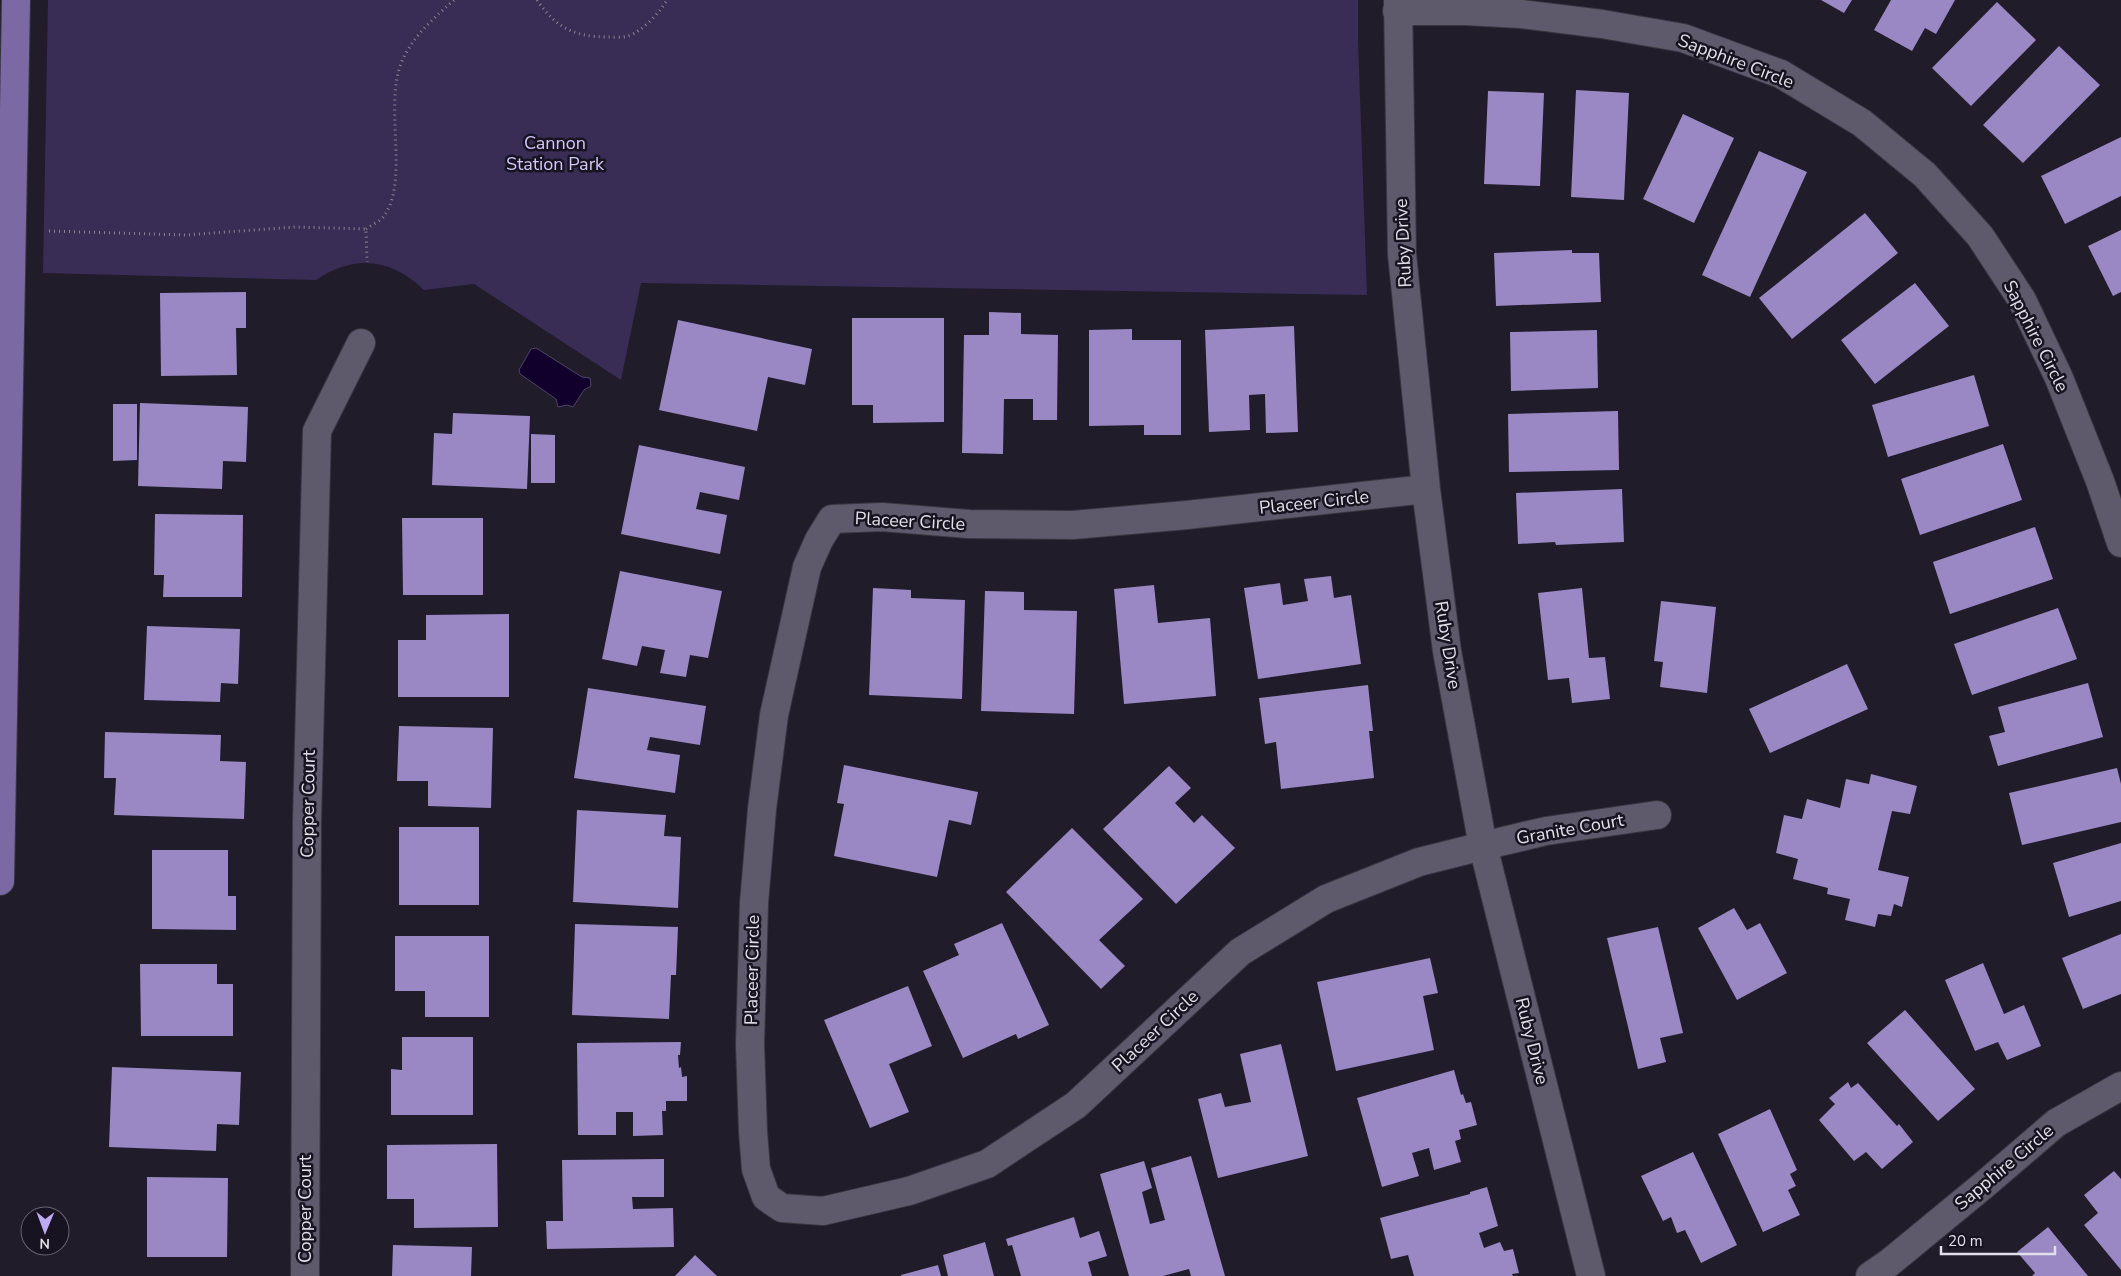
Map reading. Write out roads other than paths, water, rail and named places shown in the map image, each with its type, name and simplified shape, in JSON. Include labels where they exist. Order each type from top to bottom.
[{"type":"main road","points":[[0,881],[16,0]]},
{"type":"street","name":"Ruby Drive","points":[[1397,6],[1402,254],[1426,489],[1447,651],[1483,846],[1591,1276]]},
{"type":"street","name":"Sapphire Circle","points":[[1397,6],[1521,14],[1602,24],[1683,38],[1782,74],[1862,123],[1925,175],[1980,236],[2022,300],[2059,378],[2100,481],[2121,543]]},
{"type":"street","name":"Copper Court","points":[[305,1276],[307,821],[316,431],[361,343]]},
{"type":"street","name":"Placeer Circle","points":[[1426,489],[1073,525],[969,524],[882,517],[832,519],[819,540],[807,567],[774,715],[762,810],[754,903],[750,1044],[756,1169],[766,1197],[782,1208],[823,1211],[910,1191],[987,1164],[1076,1105],[1240,952],[1326,899],[1419,862],[1483,846]]},
{"type":"street","name":"Granite Court","points":[[1483,846],[1546,831],[1657,815]]},
{"type":"street","name":"Sapphire Circle","points":[[1870,1276],[1889,1263],[1985,1184],[2056,1122],[2121,1086]]},
{"type":"park label","name":"Cannon Station Park","points":[[555,153]]}]
